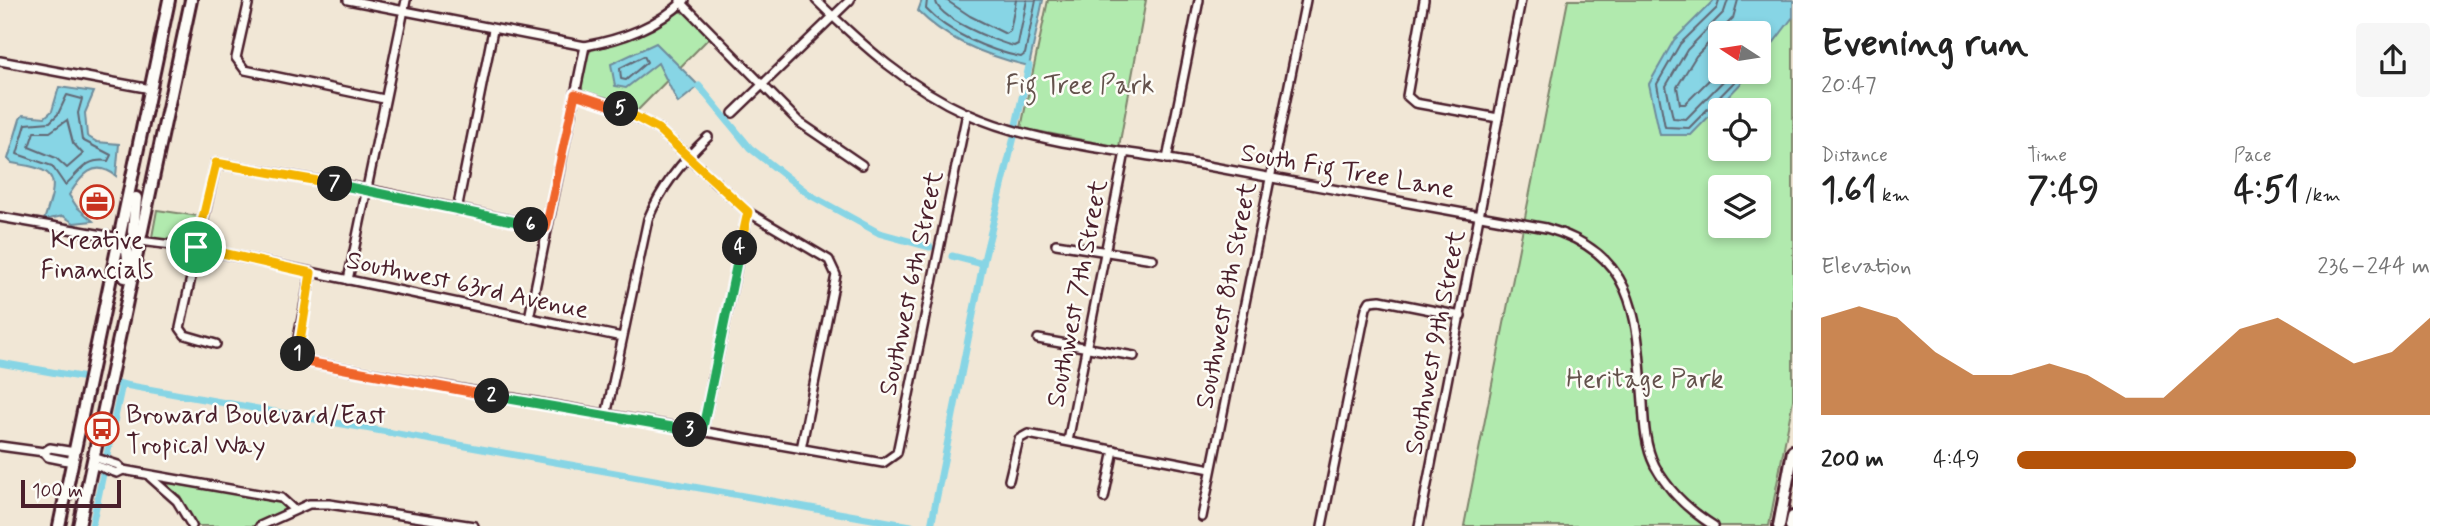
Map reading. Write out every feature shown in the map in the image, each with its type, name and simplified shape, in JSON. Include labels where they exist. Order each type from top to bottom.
[{"type":"main road","points":[[60,526],[169,0]]},
{"type":"main road","points":[[79,526],[96,463],[120,334],[191,0]]},
{"type":"main road","points":[[139,149],[144,159],[132,222],[135,237],[140,241]]},
{"type":"main road","points":[[120,238],[125,243],[128,256],[116,326],[120,334]]},
{"type":"main road","points":[[78,440],[96,463]]},
{"type":"main road","points":[[1779,526],[1793,451]]},
{"type":"main road","points":[[1791,526],[1793,517]]},
{"type":"street","points":[[249,0],[236,58],[245,70],[384,99]]},
{"type":"street","points":[[348,0],[584,46],[615,41],[639,32],[662,19],[682,1],[761,85],[821,139],[862,166]]},
{"type":"street","points":[[348,280],[406,0]]},
{"type":"street","name":"South Fig Tree Lane","points":[[816,0],[909,83],[967,113],[1023,133],[1565,233],[1603,256],[1628,291],[1636,319],[1645,435],[1654,464],[1683,503],[1714,526]]},
{"type":"street","points":[[733,113],[850,0]]},
{"type":"street","points":[[1167,159],[1199,0]]},
{"type":"street","name":"Southwest 8th Street","points":[[1202,517],[1306,0]]},
{"type":"street","points":[[1424,0],[1407,96],[1415,103],[1498,118]]},
{"type":"street","name":"Southwest 9th Street","points":[[1419,526],[1521,0]]},
{"type":"street","points":[[457,210],[493,30]]},
{"type":"street","points":[[529,318],[584,46]]},
{"type":"street","points":[[0,61],[151,89]]},
{"type":"street","points":[[311,273],[296,348],[299,359],[800,449],[836,275],[829,260],[748,212],[658,129],[630,113],[575,94]]},
{"type":"street","name":"Southwest 6th Street","points":[[800,449],[883,463],[892,460],[897,453],[967,113]]},
{"type":"street","points":[[606,416],[648,219],[655,202],[688,156],[708,137]]},
{"type":"street","name":"Southwest 7th Street","points":[[1068,441],[1125,152]]},
{"type":"street","points":[[216,344],[185,335],[180,328],[216,163],[367,189],[546,228]]},
{"type":"street","points":[[702,432],[748,212]]},
{"type":"street","points":[[0,217],[120,238]]},
{"type":"street","name":"Southwest 63rd Avenue","points":[[140,241],[196,247],[622,337]]},
{"type":"street","points":[[1056,244],[1153,260]]},
{"type":"street","points":[[1322,526],[1366,308],[1370,301],[1380,300],[1461,316]]},
{"type":"street","points":[[1038,339],[1134,356]]},
{"type":"street","points":[[1009,480],[1019,439],[1028,434],[1211,469]]},
{"type":"street","points":[[0,446],[44,452],[50,448],[74,457]]},
{"type":"street","points":[[1104,498],[1114,450]]},
{"type":"street","points":[[96,463],[148,476],[281,498],[294,510]]},
{"type":"street","points":[[148,476],[177,501],[192,526]]},
{"type":"street","points":[[260,526],[309,504],[357,506],[474,526]]},
{"type":"green space","name":"Fig Tree Park","points":[[1048,0],[1146,0],[1119,147],[1021,128]]},
{"type":"green space","name":"Heritage Park","points":[[1568,0],[1793,0],[1793,400],[1769,526],[1464,526]]},
{"type":"green space","points":[[678,11],[685,13],[710,37],[637,111],[583,91],[580,84],[586,57],[592,49],[643,33]]},
{"type":"green space","points":[[157,210],[198,216],[193,240],[189,244],[157,241],[152,237]]},
{"type":"green space","points":[[169,483],[277,501],[288,508],[254,526],[195,526],[180,496],[168,487]]},
{"type":"water","points":[[922,0],[1043,0],[1029,66],[984,53],[942,31],[918,11]]},
{"type":"water","points":[[1714,0],[1793,0],[1793,17],[1771,46],[1771,21],[1708,21],[1708,84],[1740,84],[1727,98],[1708,98],[1708,117],[1691,135],[1660,135],[1649,84],[1674,40]]},
{"type":"water","points":[[656,43],[699,86],[678,103],[658,63],[626,88],[615,86],[611,64]]},
{"type":"water","points":[[59,87],[94,92],[85,113],[87,136],[97,142],[119,144],[116,176],[108,171],[95,169],[78,181],[69,195],[77,207],[93,221],[74,223],[63,216],[44,220],[52,194],[51,178],[39,169],[12,163],[8,159],[20,119],[23,115],[45,117],[52,111]]},
{"type":"waterway","points":[[1016,125],[1029,66]]},
{"type":"waterway","points":[[699,86],[750,148],[810,195],[879,233],[930,247]]},
{"type":"waterway","points":[[931,526],[983,264],[1014,137]]},
{"type":"waterway","points":[[952,256],[983,264]]},
{"type":"waterway","points":[[0,363],[80,377]]},
{"type":"waterway","points":[[114,383],[911,526]]},
{"type":"waterway","points":[[92,526],[122,384]]},
{"type":"place","name":"Kreative Financials","points":[[97,202]]},
{"type":"place","name":"Broward Boulevard/East Tropical Way","points":[[102,429]]},
{"type":"route","points":[[575,94],[610,104],[658,129],[748,212],[702,432],[307,362],[299,359],[296,348],[311,273],[196,247],[216,163],[367,189],[546,228],[575,94]]}]
